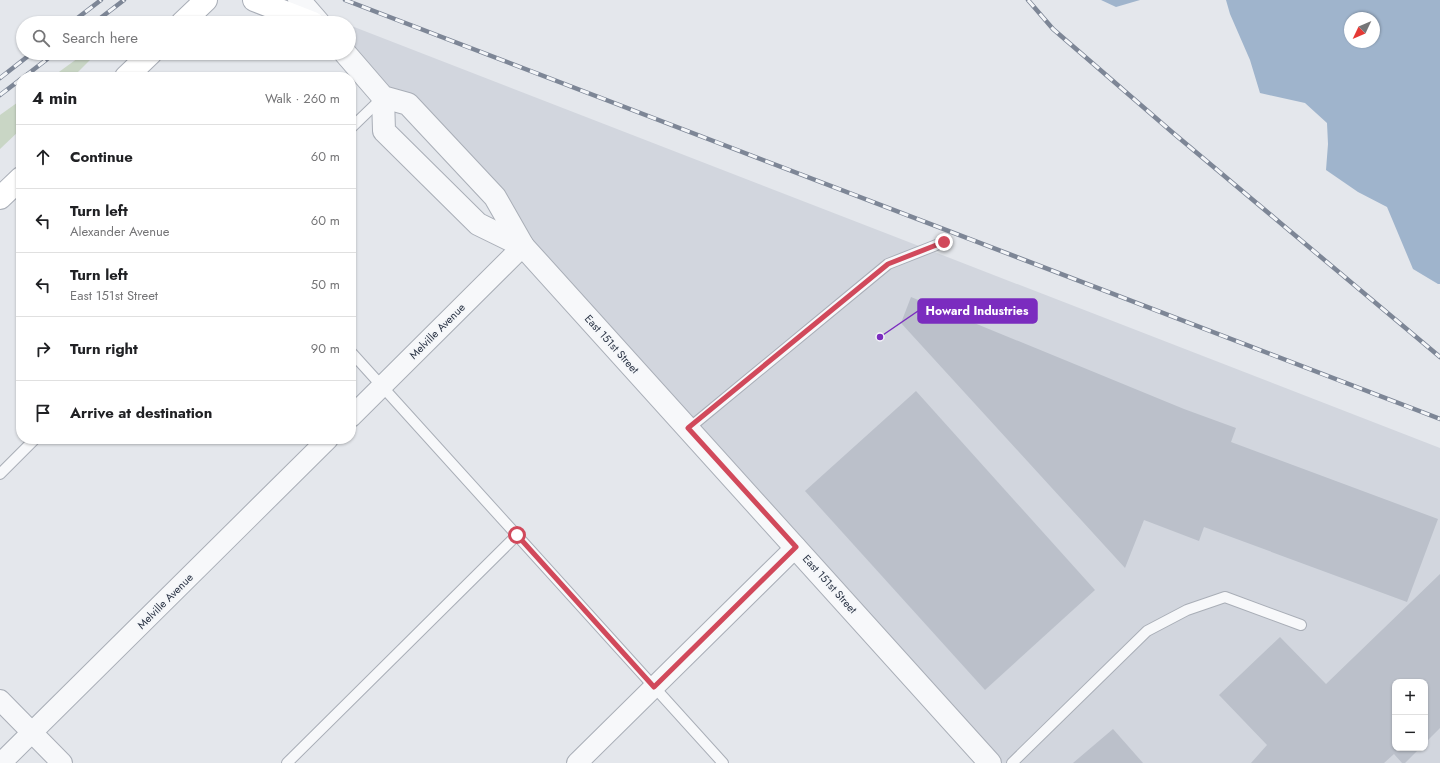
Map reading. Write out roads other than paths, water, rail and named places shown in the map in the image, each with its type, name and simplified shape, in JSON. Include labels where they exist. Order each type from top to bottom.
[{"type":"main road","points":[[254,0],[295,16]]},
{"type":"main road","points":[[191,16],[209,2]]},
{"type":"main road","points":[[131,72],[144,60]]},
{"type":"main road","points":[[0,198],[16,183]]},
{"type":"street","points":[[299,0],[313,16]]},
{"type":"street","points":[[351,60],[383,97]]},
{"type":"street","name":"East 151st Street","points":[[523,246],[478,224],[384,131],[383,97],[408,104],[495,197],[523,246],[990,763]]},
{"type":"street","name":"Melville Avenue","points":[[356,412],[523,246]]},
{"type":"street","name":"Melville Avenue","points":[[1,763],[323,444]]},
{"type":"street","points":[[577,763],[796,547]]},
{"type":"street","points":[[0,700],[62,763]]},
{"type":"lane","points":[[356,123],[383,97]]},
{"type":"lane","points":[[688,428],[888,264],[944,242]]},
{"type":"lane","points":[[356,357],[723,763]]},
{"type":"lane","points":[[0,474],[30,444]]},
{"type":"lane","points":[[287,763],[517,535]]},
{"type":"lane","points":[[1012,763],[1147,631],[1187,610],[1225,597],[1302,625]]},
{"type":"water","points":[[1101,0],[1140,0],[1116,7]]},
{"type":"water","points":[[1226,0],[1440,0],[1440,284],[1413,269],[1387,207],[1358,192],[1326,170],[1328,144],[1327,123],[1305,103],[1260,93],[1250,60],[1230,14]]},
{"type":"railway","points":[[80,16],[101,0]]},
{"type":"railway","points":[[103,16],[124,0]]},
{"type":"railway","points":[[345,0],[1440,419]]},
{"type":"railway","points":[[1028,0],[1053,29],[1172,132],[1440,357]]},
{"type":"railway","points":[[0,78],[23,60]]},
{"type":"railway","points":[[30,72],[46,60]]},
{"type":"railway","points":[[0,95],[16,83]]},
{"type":"place","name":"Howard Industries","points":[[880,337]]}]
